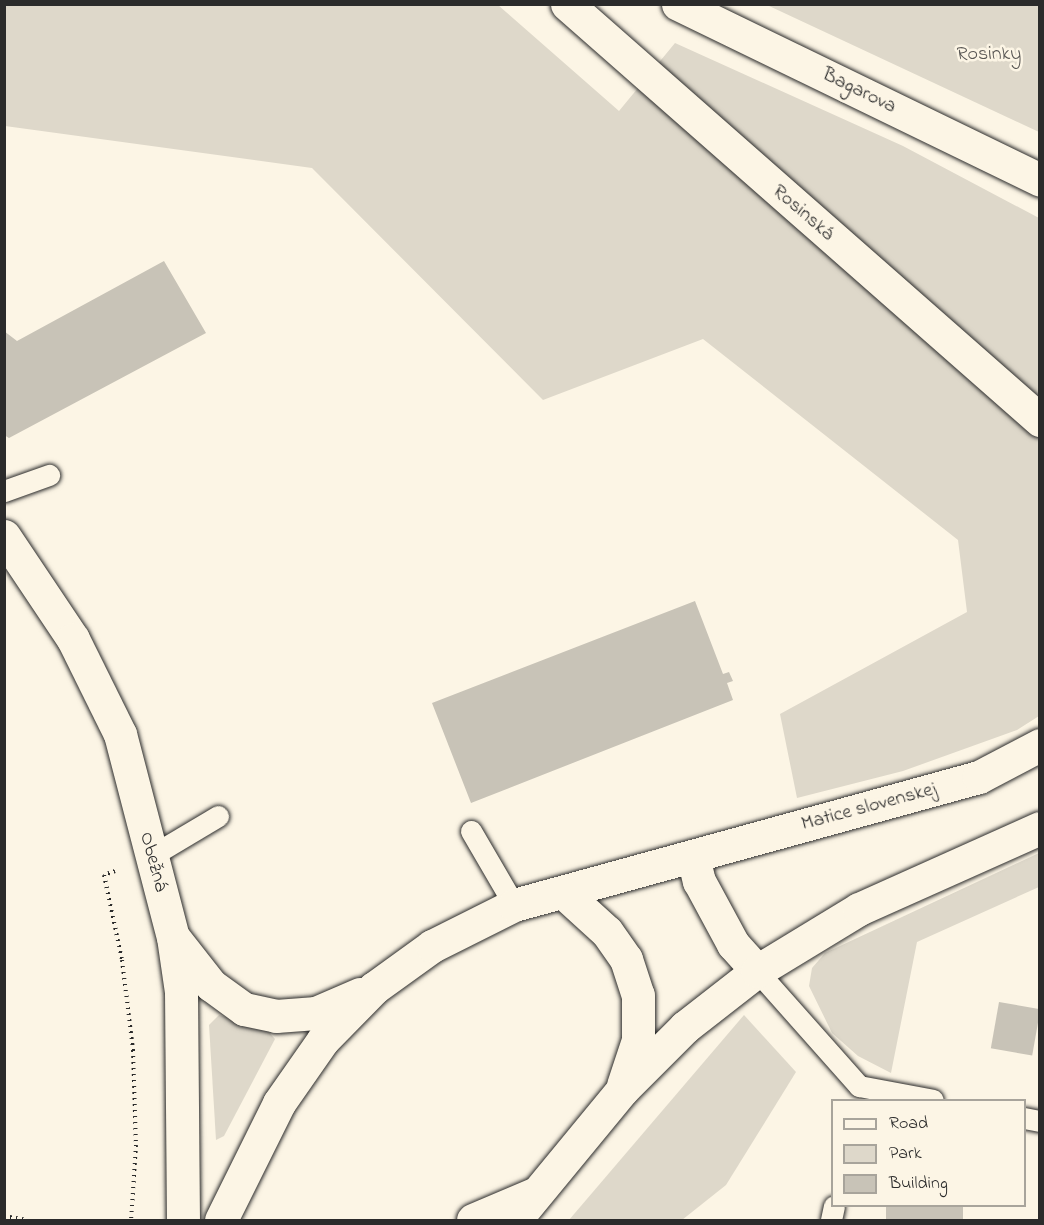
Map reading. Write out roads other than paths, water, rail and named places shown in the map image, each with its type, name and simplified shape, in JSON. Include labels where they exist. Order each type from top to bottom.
[{"type":"street","name":"Rosinská","points":[[567,4],[1040,420]]},
{"type":"street","name":"Bagarova","points":[[678,4],[1040,180]]},
{"type":"street","name":"Obežná","points":[[4,536],[73,639],[120,734],[173,937],[180,993],[183,1221]]},
{"type":"street","name":"Matice slovenskej","points":[[224,1217],[279,1103],[323,1040],[374,988],[432,946],[514,905],[979,777],[1040,746]]},
{"type":"street","points":[[515,1221],[534,1194],[622,1090],[685,1027],[757,971],[860,909],[1040,828]]},
{"type":"street","points":[[693,856],[699,881],[733,944],[757,971]]},
{"type":"street","points":[[563,892],[607,932],[626,959],[638,995],[638,1040],[622,1090]]},
{"type":"street","name":"Matice slovenskej","points":[[173,937],[210,985],[244,1010],[276,1016],[316,1013],[374,988]]},
{"type":"street","points":[[473,1221],[534,1194]]},
{"type":"lane","points":[[4,491],[49,474]]},
{"type":"lane","points":[[151,856],[218,816]]},
{"type":"lane","points":[[471,831],[514,905]]},
{"type":"lane","points":[[757,971],[858,1093],[914,1099]]},
{"type":"park label","name":"Rosinky","points":[[989,54]]}]
